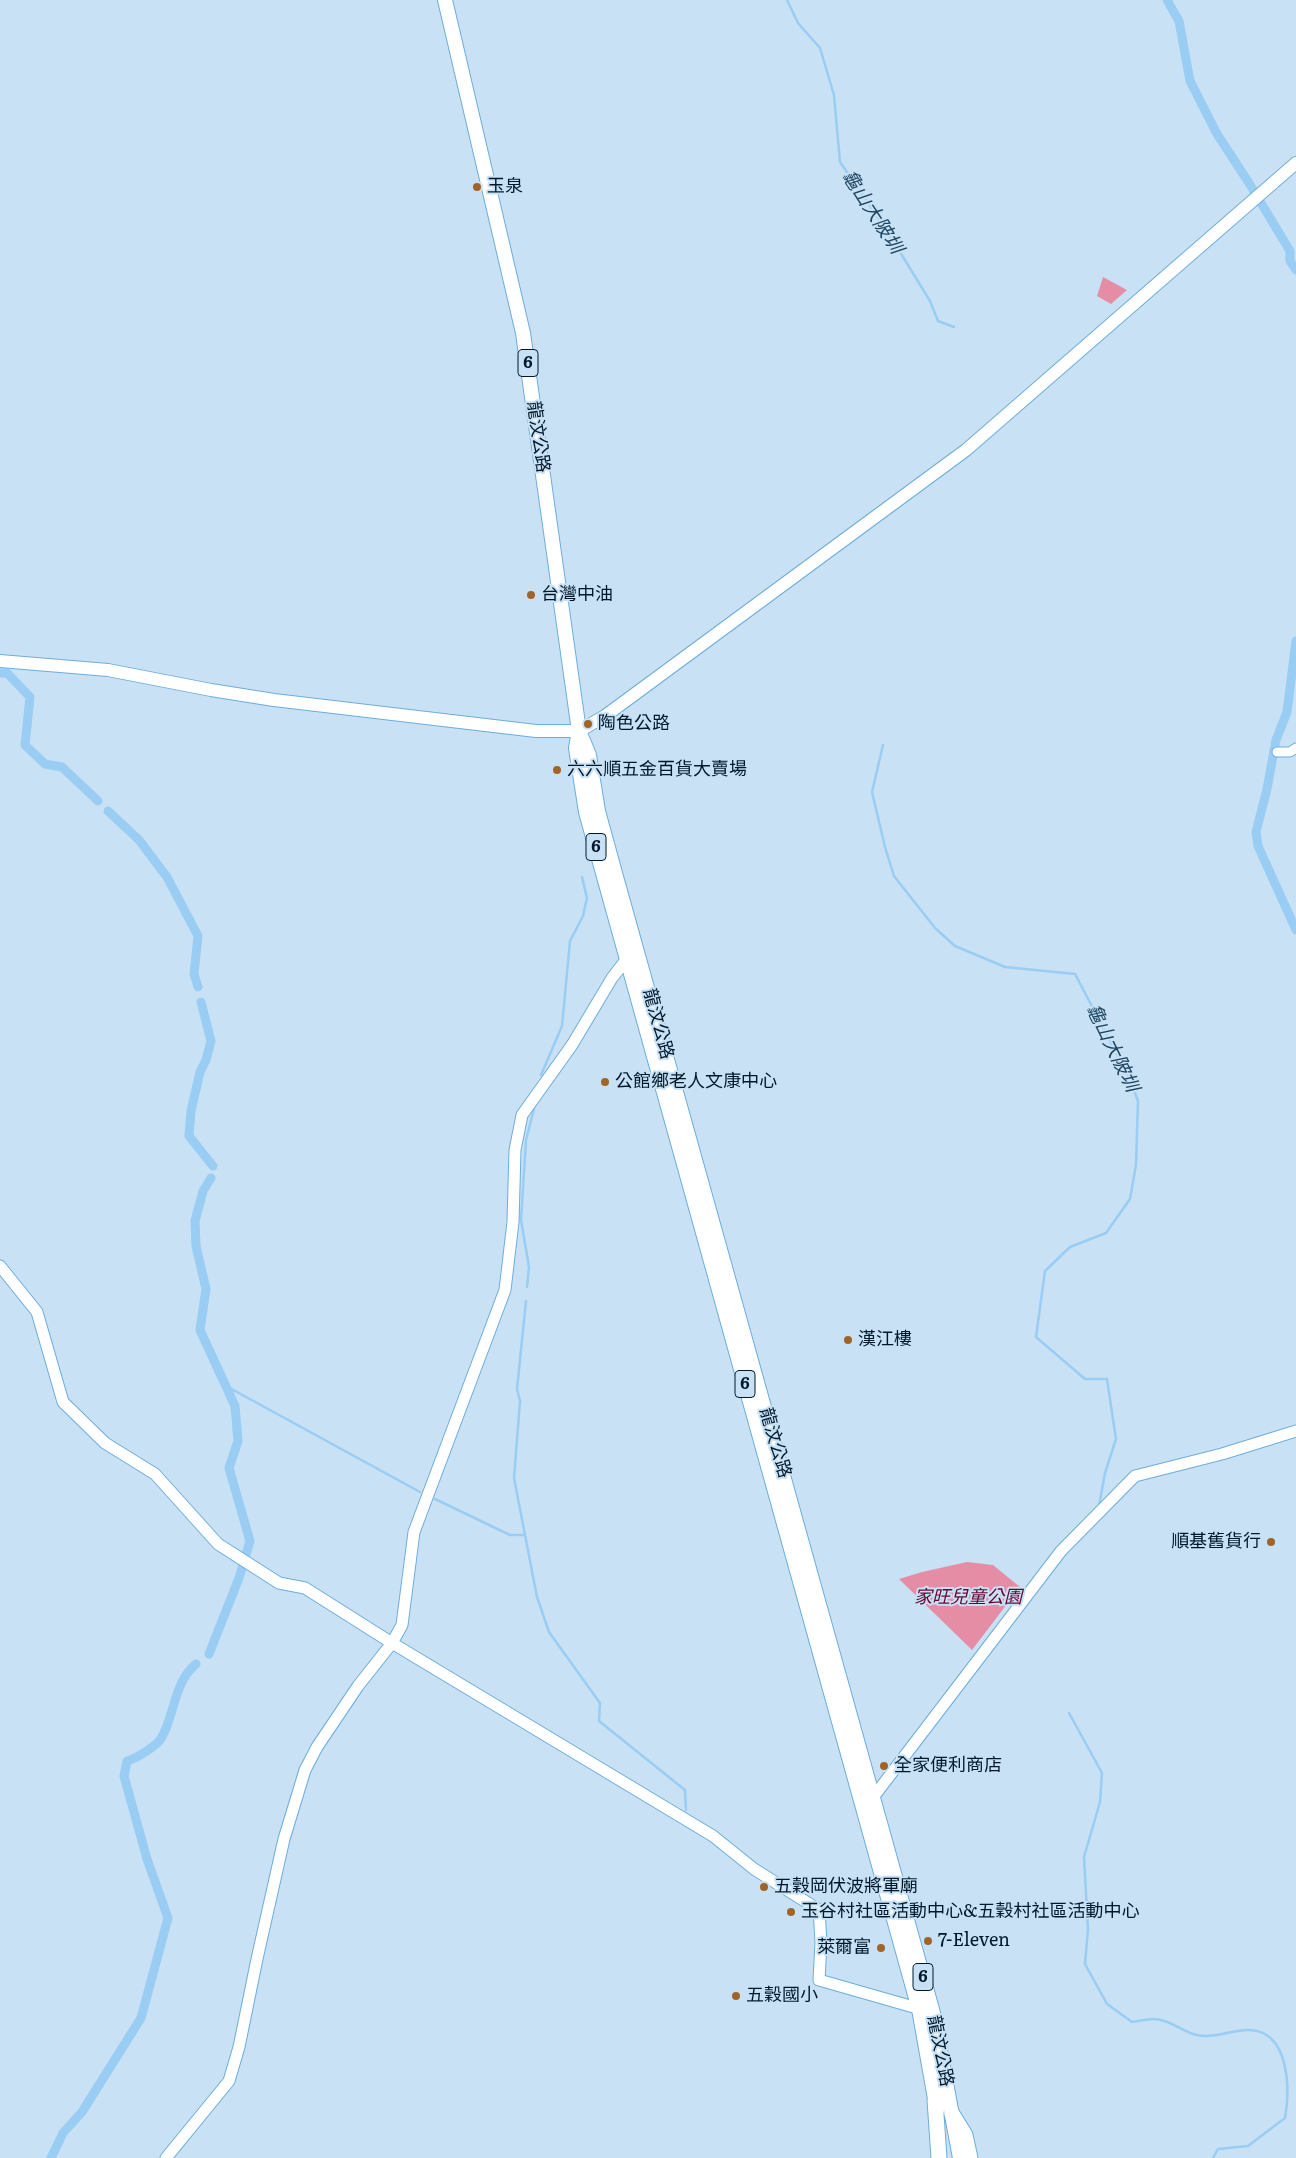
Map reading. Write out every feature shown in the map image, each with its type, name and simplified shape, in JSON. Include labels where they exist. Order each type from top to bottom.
[{"type":"highway","points":[[935,2100],[939,2158]]},
{"type":"highway","points":[[952,2114],[965,2136],[970,2158]]},
{"type":"main road","name":"龍汶公路","points":[[445,0],[523,333],[579,731],[576,748],[586,812],[632,958],[671,1115],[744,1357],[869,1804],[933,2013],[960,2158]]},
{"type":"main road","points":[[0,661],[108,670],[274,700],[536,731],[579,731],[605,716],[937,473],[971,446],[1296,163]]},
{"type":"main road","name":"龍汶公路","points":[[869,1804],[868,1828],[919,2008],[945,2158]]},
{"type":"main road","points":[[929,2073],[944,2072]]},
{"type":"street","points":[[1277,752],[1290,752],[1296,748]]},
{"type":"street","points":[[166,2158],[229,2081],[239,2047],[284,1839],[305,1770],[317,1746],[392,1643],[402,1625],[414,1532],[505,1290],[513,1222],[515,1150],[522,1115],[572,1045],[612,978],[632,958]]},
{"type":"street","points":[[0,1266],[37,1312],[63,1402],[105,1443],[155,1474],[218,1544],[279,1583],[305,1588],[392,1643],[712,1836],[754,1868],[819,1910],[821,1942],[819,1980],[933,2013]]},
{"type":"street","points":[[869,1804],[1061,1551],[1135,1476],[1222,1454],[1296,1431]]},
{"type":"green space","points":[[1103,277],[1127,290],[1111,304],[1097,296]]},
{"type":"green space","name":"家旺兒童公園","points":[[967,1562],[993,1565],[1020,1587],[972,1650],[899,1579]]},
{"type":"waterway","name":"龜山大陂圳","points":[[787,0],[798,23],[820,48],[834,95],[840,162],[884,226],[930,301],[938,321],[954,327]]},
{"type":"waterway","points":[[1167,0],[1179,21],[1190,81],[1217,134],[1290,251],[1290,261],[1296,270]]},
{"type":"waterway","points":[[1296,641],[1287,712],[1276,740],[1267,789],[1256,832],[1258,846],[1296,930]]},
{"type":"waterway","points":[[0,673],[7,673],[30,697],[25,745],[45,764],[62,767],[98,801]]},
{"type":"waterway","name":"龜山大陂圳","points":[[883,745],[872,792],[894,876],[935,928],[955,946],[1005,967],[1075,974],[1130,1079],[1138,1101],[1136,1165],[1130,1199],[1106,1233],[1070,1247],[1045,1271],[1036,1337],[1085,1379],[1107,1379],[1116,1439],[1105,1473],[1099,1506]]},
{"type":"waterway","points":[[108,811],[139,840],[167,877],[198,936],[194,974],[198,987]]},
{"type":"waterway","points":[[541,1075],[562,1026],[570,941],[583,916],[587,898],[582,877]]},
{"type":"waterway","points":[[201,1002],[211,1041],[206,1060],[200,1072],[191,1111],[189,1136],[213,1166]]},
{"type":"waterway","points":[[527,1287],[529,1267],[521,1220],[526,1140],[534,1109]]},
{"type":"waterway","points":[[209,1654],[239,1578],[250,1541],[229,1468],[238,1441],[235,1406],[200,1330],[206,1289],[196,1246],[195,1221],[203,1191],[211,1178]]},
{"type":"waterway","points":[[526,1301],[517,1389],[520,1401],[514,1478],[537,1597],[549,1632],[600,1703],[599,1721],[685,1790],[686,1810]]},
{"type":"waterway","points":[[226,1386],[420,1492]]},
{"type":"waterway","points":[[435,1499],[510,1535],[523,1535]]},
{"type":"waterway","points":[[51,2158],[63,2133],[82,2112],[141,2018],[168,1918],[147,1859],[124,1776],[127,1761],[146,1751],[162,1737],[183,1680],[196,1664]]},
{"type":"waterway","name":"龜山大陂圳","points":[[1069,1713],[1102,1773],[1100,1802],[1084,1857],[1088,1929],[1085,1964],[1107,2004],[1132,2022],[1149,2019],[1160,2020],[1197,2035],[1210,2036],[1244,2030],[1263,2033],[1273,2041],[1280,2051],[1287,2078],[1285,2118],[1248,2146],[1218,2149],[1213,2158]]},
{"type":"place","name":"玉泉","points":[[477,187]]},
{"type":"place","name":"台灣中油","points":[[531,595]]},
{"type":"place","name":"陶色公路","points":[[588,724]]},
{"type":"place","name":"六六順五金百貨大賣場","points":[[557,770]]},
{"type":"place","name":"公館鄉老人文康中心","points":[[605,1082]]},
{"type":"place","name":"漢江樓","points":[[848,1340]]},
{"type":"place","name":"順基舊貨行","points":[[1271,1542]]},
{"type":"place","name":"全家便利商店","points":[[884,1766]]},
{"type":"place","name":"五穀岡伏波將軍廟","points":[[764,1887]]},
{"type":"place","name":"玉谷村社區活動中心&五穀村社區活動中心","points":[[791,1912]]},
{"type":"place","name":"7-Eleven","points":[[928,1941]]},
{"type":"place","name":"萊爾富","points":[[881,1948]]},
{"type":"place","name":"五穀國小","points":[[736,1996]]}]
